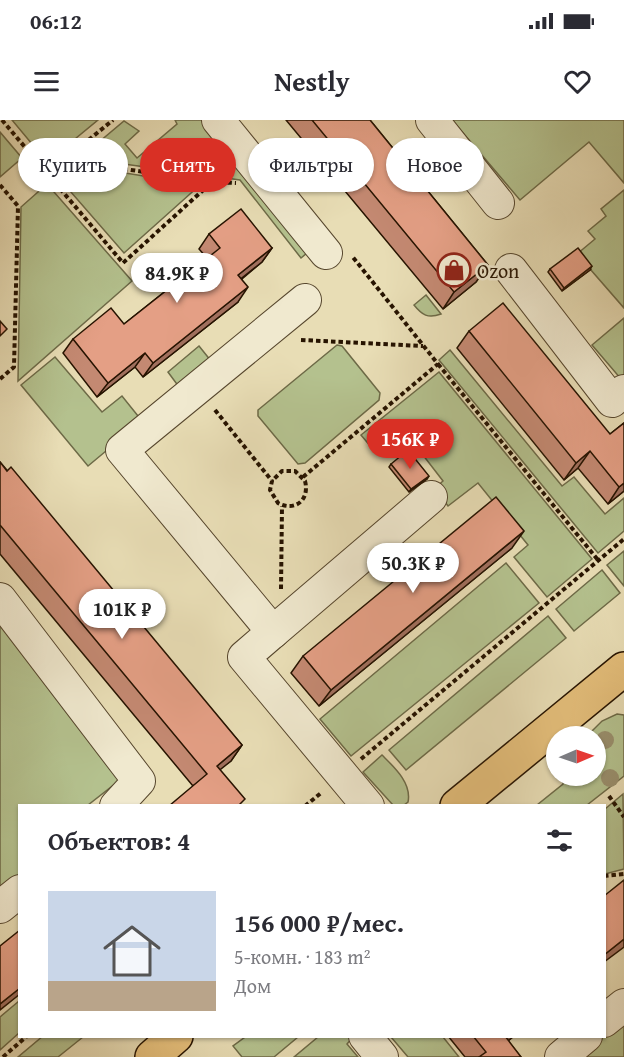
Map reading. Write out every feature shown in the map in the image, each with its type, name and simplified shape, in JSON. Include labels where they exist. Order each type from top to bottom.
[{"type":"main road","points":[[460,804],[622,676]]},
{"type":"main road","points":[[152,1057],[175,1038]]},
{"type":"lane","points":[[218,120],[248,158]]},
{"type":"lane","points":[[432,120],[498,203]]},
{"type":"lane","points":[[278,192],[337,252]]},
{"type":"lane","points":[[511,270],[612,401],[624,391]]},
{"type":"lane","points":[[277,628],[122,450],[305,300]]},
{"type":"lane","points":[[367,804],[244,657],[431,497]]},
{"type":"lane","points":[[0,599],[140,781],[118,804]]},
{"type":"lane","points":[[0,907],[18,893]]},
{"type":"lane","points":[[606,1019],[624,1005]]},
{"type":"lane","points":[[367,1038],[382,1057]]},
{"type":"lane","points":[[561,1057],[584,1038]]},
{"type":"path","points":[[2,120],[18,138]]},
{"type":"path","points":[[91,138],[113,120]]},
{"type":"path","points":[[0,185],[18,206],[14,367],[0,379]]},
{"type":"path","points":[[64,192],[123,262],[201,192]]},
{"type":"path","points":[[337,252],[423,346],[598,560]]},
{"type":"path","points":[[259,338],[423,346]]},
{"type":"path","points":[[303,477],[438,364]]},
{"type":"path","points":[[198,389],[272,481]]},
{"type":"path","points":[[286,470],[296,471],[303,477],[307,490],[304,499],[292,507],[282,506],[272,495],[272,481],[278,473],[286,470]]},
{"type":"path","points":[[277,628],[282,506]]},
{"type":"path","points":[[307,804],[624,539]]},
{"type":"path","points":[[609,796],[624,817]]},
{"type":"path","points":[[606,876],[624,874]]},
{"type":"path","points":[[3,1057],[25,1038]]},
{"type":"green space","points":[[12,120],[98,120],[76,138],[27,138]]},
{"type":"green space","points":[[175,120],[236,120],[251,138],[248,138],[248,190],[240,180],[236,179],[236,138],[161,138],[177,124]]},
{"type":"green space","points":[[452,120],[624,120],[624,183],[589,142],[520,200],[484,158],[484,138],[467,138]]},
{"type":"green space","points":[[124,121],[139,131],[128,141],[128,138],[104,138]]},
{"type":"green space","points":[[0,132],[18,153],[18,161],[0,177]]},
{"type":"green space","points":[[128,148],[137,158],[140,155],[140,166],[128,165]]},
{"type":"green space","points":[[128,173],[140,175],[140,192],[192,192],[124,253],[71,192],[128,192]]},
{"type":"green space","points":[[624,190],[624,308],[577,254],[595,239],[588,231],[606,216],[601,209]]},
{"type":"green space","points":[[38,192],[54,192],[132,281],[18,381],[21,207]]},
{"type":"green space","points":[[249,192],[294,192],[329,235],[301,258]]},
{"type":"green space","points":[[426,295],[441,314],[426,315],[414,305]]},
{"type":"green space","points":[[624,318],[624,376],[621,379],[592,345]]},
{"type":"green space","points":[[337,345],[342,346],[380,393],[379,400],[305,463],[298,464],[258,416],[258,410]]},
{"type":"green space","points":[[199,346],[211,361],[179,387],[168,372]]},
{"type":"green space","points":[[450,350],[562,486],[574,477],[605,514],[624,498],[624,531],[598,553],[439,360]]},
{"type":"green space","points":[[55,357],[102,412],[122,396],[142,421],[88,466],[21,385]]},
{"type":"green space","points":[[439,372],[592,559],[547,597],[514,557],[528,545],[478,483],[448,506],[435,488],[443,481],[406,433],[377,454],[361,435]]},
{"type":"green space","points":[[624,551],[624,586],[607,565]]},
{"type":"green space","points":[[506,563],[539,603],[351,756],[320,719]]},
{"type":"green space","points":[[602,570],[620,593],[574,631],[556,609]]},
{"type":"green space","points":[[548,616],[566,638],[406,770],[389,750]]},
{"type":"green space","points":[[0,617],[125,776],[89,804],[18,804],[18,881],[0,895]]},
{"type":"green space","points":[[617,714],[624,715],[624,776],[588,804],[538,804],[561,786],[606,786],[606,726],[597,726]]},
{"type":"green space","points":[[382,755],[405,782],[409,795],[408,802],[392,804],[363,772]]},
{"type":"green space","points":[[623,794],[624,869],[606,874],[606,808]]},
{"type":"green space","points":[[18,1002],[18,1034],[0,1050],[0,1017]]},
{"type":"green space","points":[[624,1013],[624,1057],[571,1057],[595,1038],[606,1038],[606,1028]]},
{"type":"green space","points":[[41,1038],[82,1038],[58,1057],[18,1057]]},
{"type":"green space","points":[[244,1038],[297,1038],[274,1057],[242,1057],[233,1046]]},
{"type":"green space","points":[[317,1038],[352,1038],[347,1044],[358,1057],[294,1057]]},
{"type":"green space","points":[[392,1038],[444,1038],[459,1057],[408,1057]]},
{"type":"building","points":[[312,120],[370,120],[386,140],[386,192],[429,192],[488,265],[454,292],[371,192],[374,192],[374,138],[327,138]]},
{"type":"building","points":[[241,209],[272,248],[238,275],[248,287],[153,363],[145,353],[108,383],[73,339],[111,308],[124,324],[220,248],[209,234]]},
{"type":"building","points":[[578,248],[592,266],[564,288],[550,269]]},
{"type":"building","points":[[503,303],[610,434],[624,423],[624,483],[619,487],[590,451],[576,463],[469,331]]},
{"type":"building","points":[[0,321],[7,329],[0,336]]},
{"type":"building","points":[[408,450],[429,476],[411,489],[391,464]]},
{"type":"building","points":[[0,462],[7,471],[11,467],[242,745],[217,766],[245,799],[240,804],[171,804],[207,774],[0,525]]},
{"type":"building","points":[[496,497],[524,531],[331,690],[303,656]]},
{"type":"building","points":[[624,880],[624,939],[606,953],[606,894]]},
{"type":"building","points":[[18,932],[18,990],[0,1004],[0,946]]},
{"type":"building","points":[[475,1038],[507,1038],[521,1057],[479,1057],[486,1052]]},
{"type":"place","name":"Ozon","points":[[454,270]]}]
